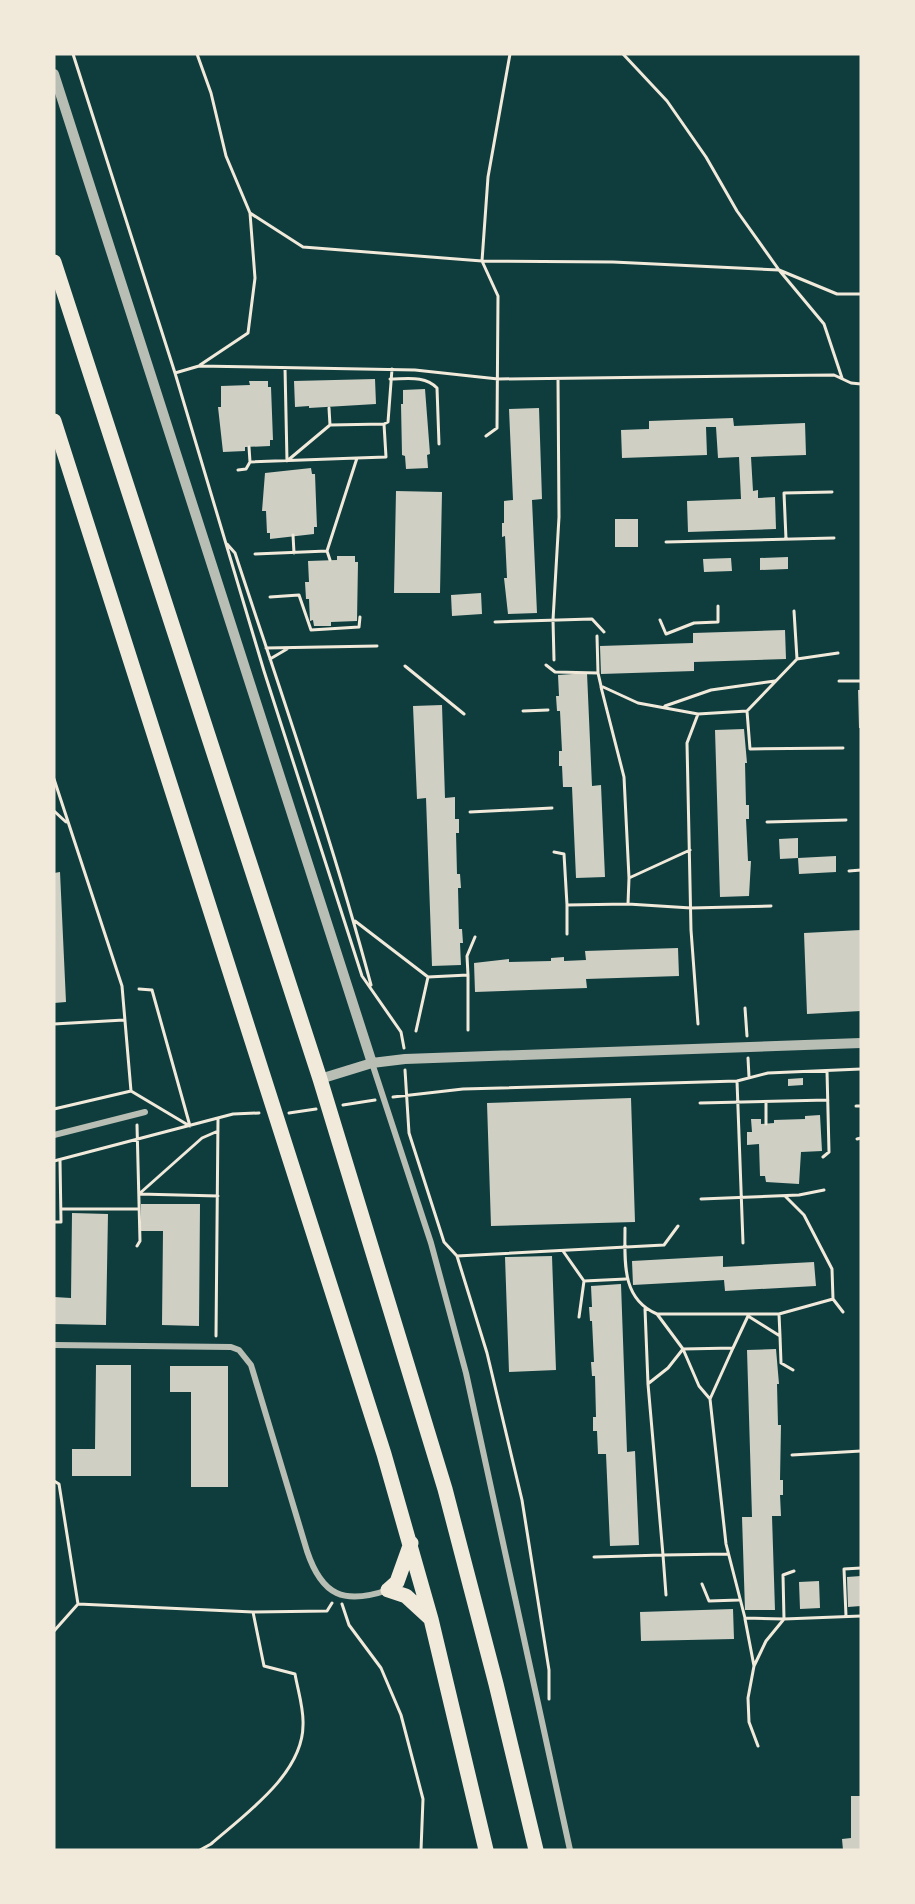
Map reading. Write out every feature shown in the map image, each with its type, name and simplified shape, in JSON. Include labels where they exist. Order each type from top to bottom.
[{"type":"highway","points":[[54,262],[59,287],[329,1107],[445,1489],[536,1850]]},
{"type":"highway","points":[[54,421],[411,1542],[486,1850]]},
{"type":"highway","points":[[411,1542],[397,1582],[388,1590],[406,1596],[431,1620]]},
{"type":"street","points":[[54,75],[431,1243],[466,1373],[570,1850]]},
{"type":"street","points":[[320,1079],[372,1063],[405,1059],[861,1043]]},
{"type":"street","points":[[54,1135],[145,1112]]},
{"type":"street","points":[[54,1345],[216,1347],[239,1350],[251,1365],[312,1567],[319,1580],[338,1594],[353,1598],[388,1590]]},
{"type":"path","points":[[73,54],[174,373],[264,670],[362,976],[372,987],[401,1032]]},
{"type":"path","points":[[197,54],[210,93],[226,156],[250,213],[255,278],[248,333],[199,366]]},
{"type":"path","points":[[486,436],[497,428],[498,296],[482,261],[491,155],[510,54]]},
{"type":"path","points":[[623,54],[667,101],[706,157],[736,211],[779,270],[825,324],[842,378]]},
{"type":"path","points":[[250,213],[303,247],[482,261],[613,262],[697,268],[779,270],[837,294],[861,294]]},
{"type":"path","points":[[174,373],[199,366],[392,369],[498,379],[834,375],[851,383],[861,384]]},
{"type":"path","points":[[285,368],[287,461]]},
{"type":"path","points":[[287,461],[330,424],[384,424],[388,422],[392,369]]},
{"type":"path","points":[[390,379],[419,379],[433,383],[437,388],[439,444]]},
{"type":"path","points":[[554,660],[553,621],[559,517],[558,379]]},
{"type":"path","points":[[329,408],[330,424]]},
{"type":"path","points":[[250,462],[386,457],[384,424]]},
{"type":"path","points":[[238,470],[246,469],[250,462],[249,447]]},
{"type":"path","points":[[330,560],[327,551],[357,458]]},
{"type":"path","points":[[786,539],[784,493],[832,492]]},
{"type":"path","points":[[293,535],[294,553]]},
{"type":"path","points":[[666,542],[834,538]]},
{"type":"path","points":[[226,542],[234,553],[270,659],[354,920],[372,987]]},
{"type":"path","points":[[255,554],[327,551]]},
{"type":"path","points":[[270,597],[299,595],[311,630],[358,627],[360,617]]},
{"type":"path","points":[[660,620],[666,634],[694,623],[717,622],[718,606]]},
{"type":"path","points":[[794,611],[797,659]]},
{"type":"path","points":[[495,622],[592,619],[604,632]]},
{"type":"path","points":[[597,636],[598,673],[624,777],[628,903]]},
{"type":"path","points":[[266,648],[377,646]]},
{"type":"path","points":[[270,659],[288,648]]},
{"type":"path","points":[[601,686],[638,703],[698,714],[747,711],[797,659],[838,653]]},
{"type":"path","points":[[546,665],[555,672],[598,673]]},
{"type":"path","points":[[405,666],[464,714]]},
{"type":"path","points":[[664,707],[711,690],[777,681]]},
{"type":"path","points":[[839,681],[861,681]]},
{"type":"path","points":[[523,711],[548,710]]},
{"type":"path","points":[[747,711],[750,749],[843,748]]},
{"type":"path","points":[[698,714],[687,743],[691,908],[698,1024]]},
{"type":"path","points":[[54,779],[122,986],[131,1091]]},
{"type":"path","points":[[470,812],[552,808]]},
{"type":"path","points":[[54,811],[68,823]]},
{"type":"path","points":[[767,822],[846,820]]},
{"type":"path","points":[[629,878],[690,850]]},
{"type":"path","points":[[554,852],[564,854],[567,934]]},
{"type":"path","points":[[849,871],[861,870]]},
{"type":"path","points":[[567,905],[628,903],[691,908],[771,906]]},
{"type":"path","points":[[354,920],[428,978],[468,975]]},
{"type":"path","points":[[468,1030],[467,956],[475,937]]},
{"type":"path","points":[[416,1031],[428,978]]},
{"type":"path","points":[[139,989],[152,990],[190,1126]]},
{"type":"path","points":[[745,1008],[746,1021]]},
{"type":"path","points":[[54,1024],[125,1020]]},
{"type":"path","points":[[54,1161],[250,1112],[276,1114],[408,1094],[463,1089],[737,1081],[768,1072],[861,1069]]},
{"type":"path","points":[[823,1157],[829,1152],[827,1071]]},
{"type":"path","points":[[737,1081],[743,1243]]},
{"type":"path","points":[[54,1109],[131,1091],[190,1126]]},
{"type":"path","points":[[408,1094],[409,1133],[444,1242],[457,1256],[487,1353],[522,1500],[549,1670],[550,1711],[539,1713]]},
{"type":"path","points":[[700,1103],[828,1100]]},
{"type":"path","points":[[766,1101],[766,1124]]},
{"type":"path","points":[[856,1106],[861,1106]]},
{"type":"path","points":[[136,1114],[140,1241],[137,1246]]},
{"type":"path","points":[[216,1347],[218,1119]]},
{"type":"path","points":[[139,1194],[202,1138],[218,1131]]},
{"type":"path","points":[[54,1222],[61,1222],[60,1160]]},
{"type":"path","points":[[701,1198],[784,1196],[824,1190]]},
{"type":"path","points":[[139,1194],[218,1196]]},
{"type":"path","points":[[784,1196],[804,1215],[832,1269],[833,1299],[843,1312]]},
{"type":"path","points":[[62,1209],[139,1209]]},
{"type":"path","points":[[457,1256],[664,1245],[678,1227]]},
{"type":"path","points":[[625,1228],[626,1279],[645,1309],[648,1384],[666,1595]]},
{"type":"path","points":[[563,1251],[584,1281],[579,1317]]},
{"type":"path","points":[[584,1281],[626,1279]]},
{"type":"path","points":[[645,1309],[657,1314],[748,1316],[779,1314],[833,1299]]},
{"type":"path","points":[[657,1314],[684,1349],[699,1386],[710,1399]]},
{"type":"path","points":[[779,1314],[782,1363],[793,1370]]},
{"type":"path","points":[[748,1316],[780,1336]]},
{"type":"path","points":[[748,1316],[710,1399],[728,1554],[745,1618],[754,1666]]},
{"type":"path","points":[[648,1384],[668,1368],[684,1349],[733,1348]]},
{"type":"path","points":[[792,1455],[861,1451]]},
{"type":"path","points":[[54,1481],[59,1484],[78,1604]]},
{"type":"path","points":[[594,1557],[728,1554]]},
{"type":"path","points":[[846,1616],[844,1569],[861,1568]]},
{"type":"path","points":[[758,1746],[748,1722],[748,1698],[754,1666],[766,1641],[784,1619],[783,1575],[794,1571]]},
{"type":"path","points":[[702,1584],[709,1601],[739,1600]]},
{"type":"path","points":[[78,1604],[252,1612],[327,1611],[338,1594]]},
{"type":"path","points":[[338,1594],[348,1625],[381,1668],[401,1716],[423,1799],[421,1850]]},
{"type":"path","points":[[54,1631],[78,1604]]},
{"type":"path","points":[[200,1850],[211,1844],[277,1786],[297,1751],[304,1726],[295,1674],[264,1666],[252,1612]]},
{"type":"path","points":[[745,1618],[861,1616]]},
{"type":"building","points":[[375,379],[376,404],[295,407],[294,381]]},
{"type":"building","points":[[249,381],[268,381],[268,387],[271,387],[273,440],[270,440],[270,446],[245,447],[245,451],[223,452],[218,407],[221,407],[221,386],[250,385]]},
{"type":"building","points":[[425,389],[430,454],[427,455],[428,468],[406,469],[405,456],[402,455],[403,390]]},
{"type":"building","points":[[539,408],[542,499],[532,500],[537,613],[508,614],[504,578],[507,578],[505,536],[502,537],[502,523],[504,523],[504,501],[513,500],[509,409]]},
{"type":"building","points":[[733,418],[734,426],[805,423],[806,455],[751,457],[753,491],[758,490],[758,498],[775,497],[776,529],[688,532],[687,501],[741,499],[739,457],[718,458],[716,427],[706,427],[707,455],[622,458],[621,430],[649,429],[649,421]]},
{"type":"building","points":[[311,468],[312,474],[315,474],[317,527],[314,527],[314,534],[270,539],[270,533],[267,533],[266,511],[262,511],[265,473]]},
{"type":"building","points":[[396,491],[442,492],[440,593],[394,593]]},
{"type":"building","points":[[615,519],[638,519],[638,547],[615,547]]},
{"type":"building","points":[[337,556],[355,556],[355,562],[358,562],[357,621],[331,622],[331,626],[314,626],[313,620],[310,621],[309,599],[306,599],[305,582],[309,582],[308,561],[337,560]]},
{"type":"building","points":[[788,557],[788,569],[760,570],[760,558]]},
{"type":"building","points":[[731,558],[732,571],[704,572],[703,559]]},
{"type":"building","points":[[481,593],[482,614],[452,616],[451,595]]},
{"type":"building","points":[[785,630],[786,659],[694,662],[694,671],[601,674],[600,646],[693,643],[693,633]]},
{"type":"building","points":[[587,673],[592,786],[601,785],[605,877],[576,878],[572,787],[563,787],[562,766],[559,766],[559,751],[562,751],[560,711],[557,711],[556,696],[559,696],[558,675]]},
{"type":"building","points":[[858,690],[861,690],[861,728],[859,728]]},
{"type":"building","points":[[442,705],[445,798],[455,797],[455,819],[459,819],[459,833],[456,833],[457,874],[460,874],[459,929],[462,929],[463,943],[460,943],[461,965],[432,966],[426,798],[417,799],[413,706]]},
{"type":"building","points":[[744,729],[747,763],[745,763],[746,805],[749,805],[749,819],[746,819],[748,861],[751,861],[749,896],[720,897],[715,730]]},
{"type":"building","points":[[798,838],[798,858],[780,859],[779,839]]},
{"type":"building","points":[[836,856],[836,872],[799,874],[798,858]]},
{"type":"building","points":[[60,872],[66,1002],[54,1003],[54,873]]},
{"type":"building","points":[[861,930],[861,1011],[807,1014],[804,933]]},
{"type":"building","points":[[678,948],[679,976],[586,979],[587,988],[475,992],[474,963],[509,959],[509,962],[551,961],[551,958],[564,957],[564,961],[586,960],[585,951]]},
{"type":"building","points":[[803,1078],[803,1085],[788,1086],[788,1079]]},
{"type":"building","points":[[631,1098],[635,1222],[491,1226],[487,1103]]},
{"type":"building","points":[[820,1115],[822,1151],[801,1152],[799,1184],[766,1182],[765,1176],[760,1176],[759,1144],[747,1145],[747,1132],[752,1132],[751,1119],[761,1119],[761,1124],[774,1123],[774,1120],[805,1119],[805,1116]]},
{"type":"building","points":[[141,1204],[200,1204],[199,1326],[162,1325],[163,1231],[141,1231]]},
{"type":"building","points":[[72,1213],[108,1214],[106,1325],[54,1324],[54,1297],[71,1298]]},
{"type":"building","points":[[552,1256],[556,1370],[509,1372],[505,1257]]},
{"type":"building","points":[[723,1256],[723,1267],[814,1262],[816,1286],[725,1291],[724,1280],[633,1285],[632,1261]]},
{"type":"building","points":[[621,1284],[627,1452],[635,1451],[639,1545],[610,1546],[606,1454],[598,1454],[597,1431],[593,1431],[593,1417],[596,1417],[595,1376],[592,1376],[591,1362],[594,1362],[589,1307],[592,1307],[591,1286]]},
{"type":"building","points":[[776,1349],[779,1384],[777,1384],[778,1425],[781,1425],[780,1480],[783,1480],[783,1495],[780,1495],[781,1516],[772,1516],[775,1610],[745,1610],[742,1517],[752,1517],[747,1350]]},
{"type":"building","points":[[96,1365],[131,1365],[131,1476],[72,1476],[72,1449],[95,1449]]},
{"type":"building","points":[[170,1366],[228,1366],[228,1487],[191,1487],[191,1392],[170,1392]]},
{"type":"building","points":[[861,1576],[861,1606],[848,1607],[847,1577]]},
{"type":"building","points":[[819,1581],[820,1608],[800,1609],[799,1582]]},
{"type":"building","points":[[733,1609],[734,1639],[641,1641],[640,1612]]},
{"type":"building","points":[[851,1796],[861,1796],[861,1850],[843,1850],[842,1839],[851,1838]]}]
